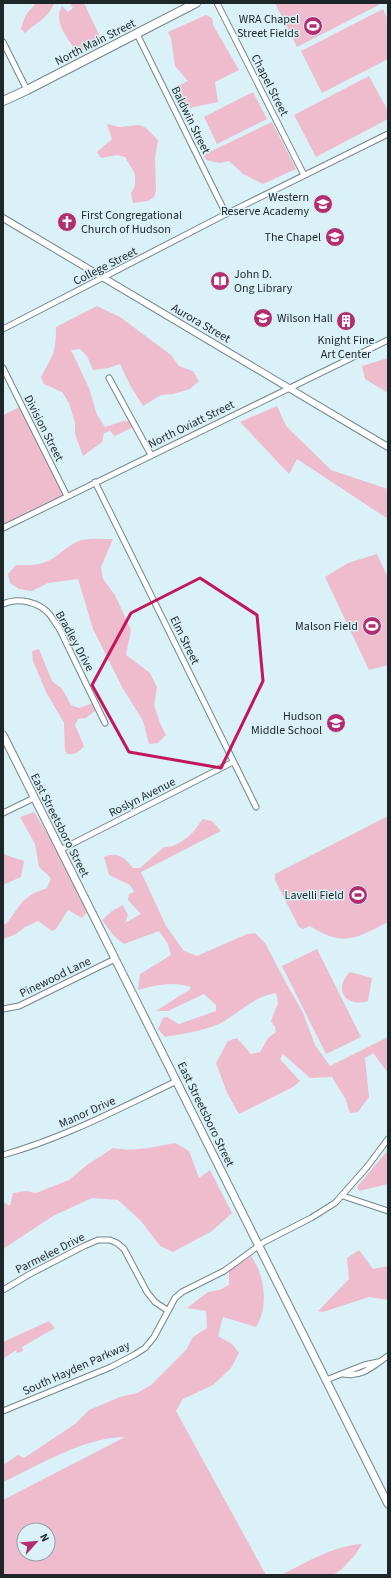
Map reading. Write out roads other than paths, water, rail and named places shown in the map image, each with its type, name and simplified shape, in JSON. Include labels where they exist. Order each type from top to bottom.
[{"type":"main road","name":"North Main Street","points":[[3,101],[196,3]]},
{"type":"main road","name":"East Streetsboro Street","points":[[3,736],[388,1504]]},
{"type":"street","name":"Chapel Street","points":[[217,3],[304,175]]},
{"type":"street","name":"Baldwin Street","points":[[137,34],[226,214]]},
{"type":"street","points":[[3,42],[27,90]]},
{"type":"street","name":"College Street","points":[[3,329],[226,214],[388,134]]},
{"type":"street","name":"Aurora Street","points":[[3,218],[388,447]]},
{"type":"street","name":"North Oviatt Street","points":[[3,528],[388,340]]},
{"type":"street","name":"Division Street","points":[[3,368],[67,496]]},
{"type":"street","points":[[109,378],[151,455]]},
{"type":"street","name":"Elm Street","points":[[95,482],[256,807]]},
{"type":"street","name":"Bradley Drive","points":[[3,604],[23,601],[37,605],[50,614],[59,628],[105,723]]},
{"type":"street","name":"Roslyn Avenue","points":[[60,850],[233,762]]},
{"type":"street","points":[[3,813],[34,798]]},
{"type":"street","name":"Pinewood Lane","points":[[3,1009],[19,1006],[115,959]]},
{"type":"street","name":"Manor Drive","points":[[3,1155],[39,1144],[71,1131],[176,1081]]},
{"type":"street","name":"South Hayden Parkway","points":[[3,1411],[134,1356],[154,1337],[175,1298],[182,1292],[224,1271],[259,1246],[327,1208],[343,1196],[388,1139]]},
{"type":"street","points":[[343,1196],[388,1210]]},
{"type":"street","name":"Parmelee Drive","points":[[3,1290],[84,1246],[98,1240],[110,1240],[117,1243],[124,1249],[147,1292],[156,1302],[168,1310]]},
{"type":"street","points":[[326,1380],[344,1374],[353,1376],[361,1374],[388,1356]]},
{"type":"place","name":"WRA Chapel Street Fields","points":[[313,26]]},
{"type":"place","name":"Western Reserve Academy","points":[[323,204]]},
{"type":"place","name":"First Congregational Church of Hudson","points":[[67,222]]},
{"type":"place","name":"The Chapel","points":[[335,237]]},
{"type":"place","name":"John D. Ong Library","points":[[220,281]]},
{"type":"place","name":"Wilson Hall","points":[[263,318]]},
{"type":"place","name":"Knight Fine Art Center","points":[[346,321]]},
{"type":"place","name":"Malson Field","points":[[372,626]]},
{"type":"place","name":"Hudson Middle School","points":[[336,723]]},
{"type":"place","name":"Lavelli Field","points":[[358,895]]}]
